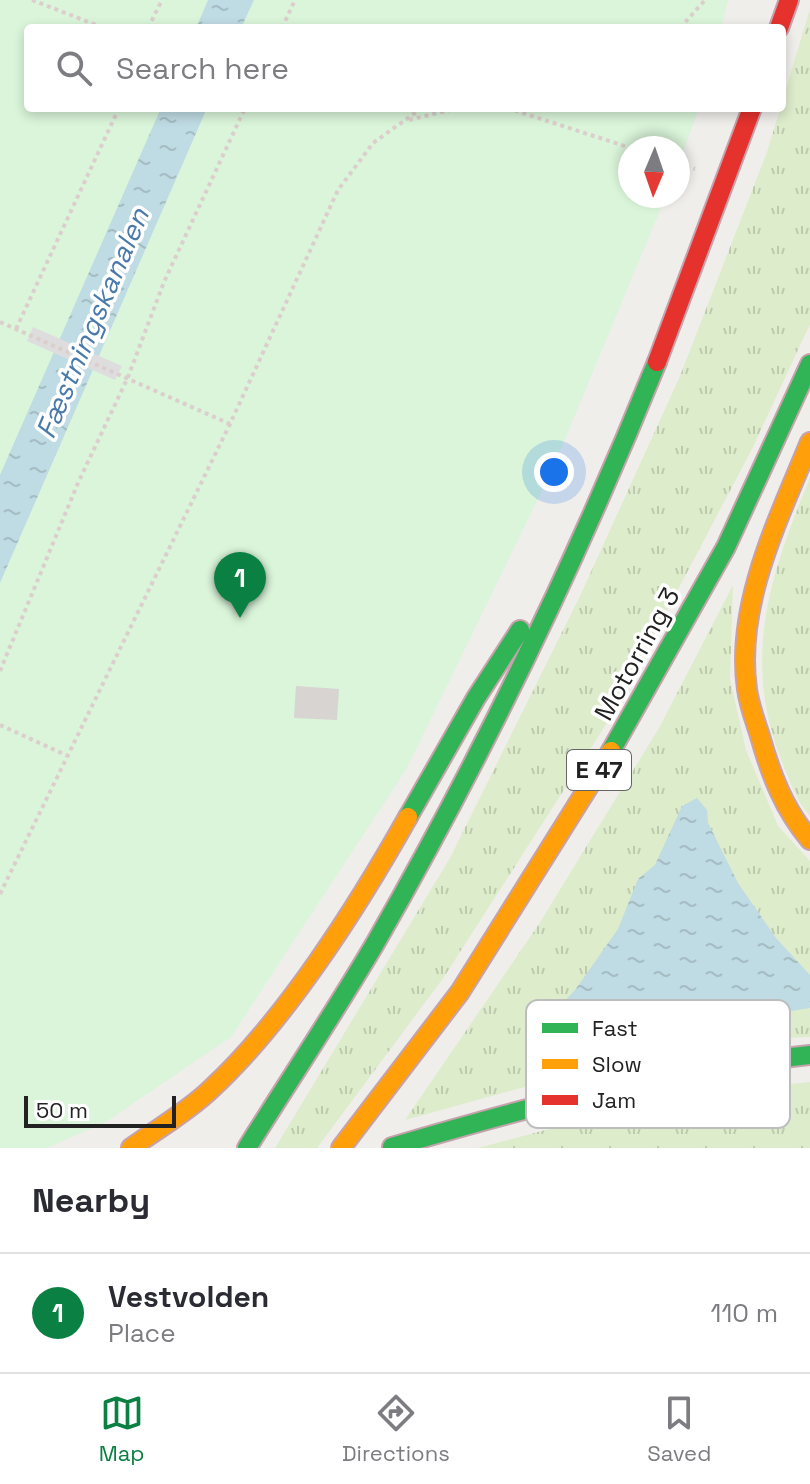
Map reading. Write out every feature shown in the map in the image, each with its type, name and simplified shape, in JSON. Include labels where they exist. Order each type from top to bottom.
[{"type":"highway","points":[[780,24],[789,0]]},
{"type":"highway","points":[[247,1148],[374,943],[485,741],[587,528],[719,206],[751,112]]},
{"type":"highway","name":"Motorring 3","points":[[341,1148],[460,992],[637,710],[726,547],[810,364]]},
{"type":"highway","points":[[810,442],[766,547],[752,612],[746,684],[765,759],[789,817],[810,840]]},
{"type":"highway","points":[[131,1148],[210,1090],[287,1003],[379,868],[476,698],[587,528]]},
{"type":"highway","points":[[790,1058],[810,1055]]},
{"type":"highway","points":[[392,1147],[526,1107]]},
{"type":"path","points":[[32,0],[94,24]]},
{"type":"path","points":[[150,24],[162,0]]},
{"type":"path","points":[[284,24],[295,0]]},
{"type":"path","points":[[684,24],[705,0]]},
{"type":"path","points":[[16,329],[117,112]]},
{"type":"path","points":[[0,671],[78,483],[128,377],[164,282],[243,112]]},
{"type":"path","points":[[0,894],[230,424],[338,190],[373,143],[417,112]]},
{"type":"path","points":[[406,120],[441,112]]},
{"type":"path","points":[[519,112],[618,144]]},
{"type":"path","points":[[690,168],[695,169]]},
{"type":"path","points":[[0,322],[230,424]]},
{"type":"path","points":[[0,725],[68,756]]},
{"type":"green space","points":[[0,0],[728,0],[722,24],[24,24],[24,112],[698,112],[689,136],[618,136],[618,208],[661,208],[553,468],[407,768],[231,1037],[106,1122],[47,1148],[0,1148]]},
{"type":"green space","points":[[810,9],[810,324],[752,449],[612,715],[444,977],[317,1148],[275,1148],[450,858],[580,596],[680,376],[767,152],[779,112],[786,112],[786,89]]},
{"type":"green space","points":[[810,478],[810,816],[794,790],[770,724],[763,688],[762,653],[773,583]]},
{"type":"green space","points":[[733,585],[730,679],[746,750],[778,826],[810,861],[810,1037],[790,1038],[790,1000],[526,1000],[526,1087],[405,1120],[539,924],[659,728]]},
{"type":"green space","points":[[810,1082],[810,1148],[478,1148],[553,1128],[790,1128],[790,1084]]},
{"type":"water","points":[[208,0],[254,0],[243,24],[198,24]]},
{"type":"water","name":"Fæstningskanalen","points":[[159,112],[205,112],[0,583],[0,475]]},
{"type":"water","points":[[697,798],[707,810],[708,823],[738,883],[776,938],[810,975],[810,1008],[790,1011],[790,1000],[566,1000],[618,929],[638,879],[655,865],[682,806]]},
{"type":"pier","points":[[33,327],[122,366],[115,380],[27,341]]},
{"type":"building","points":[[296,686],[339,689],[337,720],[294,718]]},
{"type":"traffic: fast","points":[[247,1148],[376,942],[454,801],[561,584],[657,362]]},
{"type":"traffic: fast","points":[[611,751],[726,547],[810,364]]},
{"type":"traffic: fast","points":[[408,817],[476,698],[520,630]]},
{"type":"traffic: fast","points":[[790,1058],[810,1055]]},
{"type":"traffic: fast","points":[[392,1147],[526,1109]]},
{"type":"traffic: slow","points":[[810,442],[762,562],[747,626],[745,657],[749,701],[769,764],[786,804],[810,840]]},
{"type":"traffic: slow","points":[[341,1148],[460,992],[611,751]]},
{"type":"traffic: slow","points":[[131,1148],[201,1098],[266,1031],[367,888],[408,817]]},
{"type":"traffic: jam","points":[[780,24],[789,0]]},
{"type":"traffic: jam","points":[[657,362],[751,112]]},
{"type":"place","name":"Vestvolden","points":[[240,618]]}]
